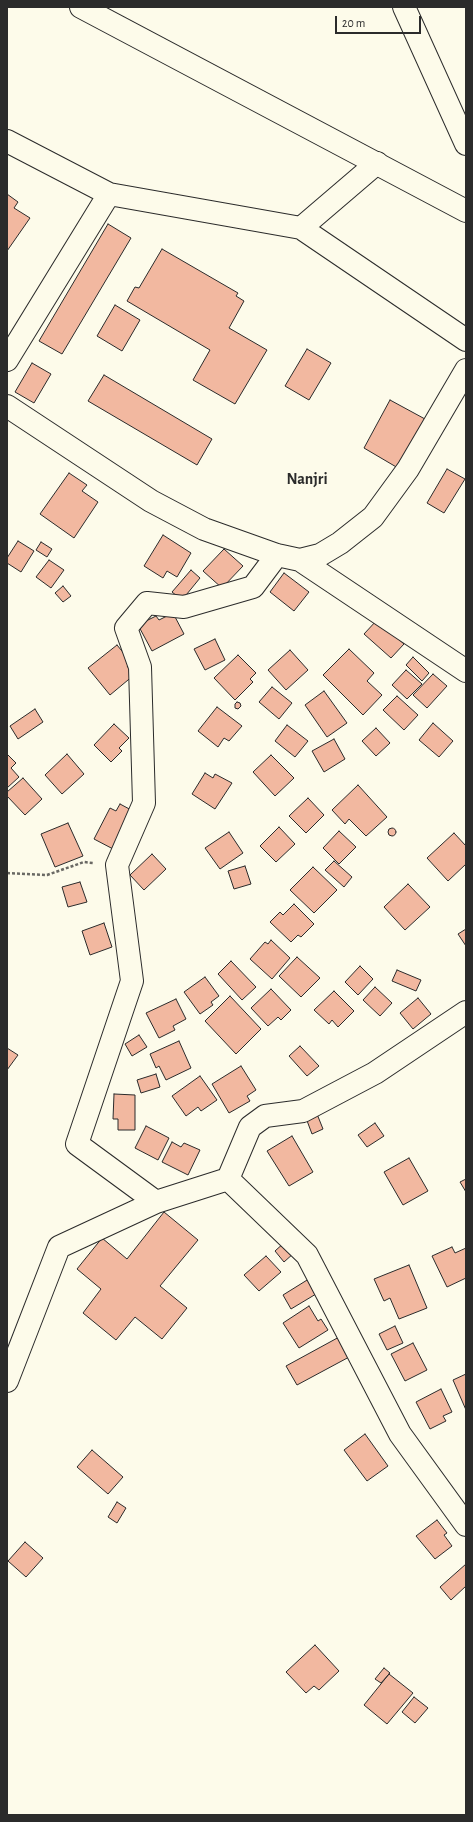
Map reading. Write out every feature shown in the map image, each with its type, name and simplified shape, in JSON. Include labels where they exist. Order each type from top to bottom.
[{"type":"main road","points":[[81,7],[466,211]]},
{"type":"main road","points":[[404,7],[466,144]]},
{"type":"main road","points":[[7,141],[109,194],[301,228],[466,340]]},
{"type":"main road","points":[[301,228],[377,163]]},
{"type":"main road","points":[[7,360],[109,194]]},
{"type":"main road","points":[[300,560],[320,555],[340,543],[373,517],[408,469],[466,370]]},
{"type":"main road","points":[[7,406],[151,501],[204,529],[277,555],[300,560],[466,671]]},
{"type":"main road","points":[[156,1202],[77,1144],[132,981],[117,865],[144,803],[140,667],[126,628],[147,603],[184,607],[253,587],[277,555]]},
{"type":"main road","points":[[7,1381],[59,1247],[156,1202],[228,1179],[250,1127],[265,1116],[303,1111],[309,1108],[375,1073],[466,1012]]},
{"type":"main road","points":[[228,1179],[307,1255],[400,1434],[466,1525]]},
{"type":"path","points":[[7,873],[47,875],[84,862],[117,865]]},
{"type":"building","points":[[7,194],[18,202],[14,208],[30,218],[7,251]]},
{"type":"building","points":[[108,224],[131,238],[62,354],[39,341]]},
{"type":"building","points":[[162,249],[238,293],[236,296],[244,301],[229,328],[267,350],[235,404],[193,380],[210,350],[127,301],[135,287],[139,288]]},
{"type":"building","points":[[115,305],[140,320],[122,351],[97,336]]},
{"type":"building","points":[[307,349],[331,363],[309,400],[285,386]]},
{"type":"building","points":[[32,363],[51,374],[34,403],[15,392]]},
{"type":"building","points":[[104,375],[212,439],[197,465],[88,401]]},
{"type":"building","points":[[390,400],[425,419],[398,468],[364,448]]},
{"type":"building","points":[[447,469],[465,479],[444,513],[427,503]]},
{"type":"building","points":[[69,473],[87,485],[82,491],[98,502],[74,538],[40,514]]},
{"type":"building","points":[[163,535],[191,553],[177,577],[167,571],[163,578],[144,566]]},
{"type":"building","points":[[18,541],[34,551],[21,572],[7,563],[7,558]]},
{"type":"building","points":[[41,542],[52,549],[47,557],[36,550]]},
{"type":"building","points":[[224,549],[243,566],[222,588],[203,571]]},
{"type":"building","points":[[49,560],[64,570],[51,588],[36,577]]},
{"type":"building","points":[[191,570],[200,578],[182,600],[172,592]]},
{"type":"building","points":[[284,573],[309,592],[294,611],[270,592]]},
{"type":"building","points":[[63,586],[71,596],[63,602],[55,593]]},
{"type":"building","points":[[173,613],[184,634],[152,651],[138,625],[156,616],[159,620]]},
{"type":"building","points":[[377,620],[404,644],[391,658],[364,634]]},
{"type":"building","points":[[215,639],[225,660],[205,670],[194,649]]},
{"type":"building","points":[[117,645],[131,662],[127,666],[134,675],[110,695],[88,668]]},
{"type":"building","points":[[349,649],[374,673],[367,681],[382,695],[363,715],[323,675]]},
{"type":"building","points":[[290,650],[308,670],[286,690],[268,670]]},
{"type":"building","points":[[238,655],[256,673],[250,679],[253,682],[235,700],[214,678]]},
{"type":"building","points":[[413,657],[429,673],[422,681],[406,665]]},
{"type":"building","points":[[406,670],[422,684],[407,699],[392,685]]},
{"type":"building","points":[[433,674],[447,686],[427,708],[413,695]]},
{"type":"building","points":[[272,687],[292,703],[279,719],[259,702]]},
{"type":"building","points":[[324,691],[347,723],[327,737],[305,705]]},
{"type":"building","points":[[397,696],[418,715],[404,730],[383,710]]},
{"type":"building","points":[[237,702],[240,703],[241,706],[238,709],[235,708],[235,704]]},
{"type":"building","points":[[217,707],[242,726],[229,741],[224,738],[218,747],[198,731]]},
{"type":"building","points":[[35,709],[43,722],[18,739],[10,726]]},
{"type":"building","points":[[433,723],[453,741],[439,757],[419,740]]},
{"type":"building","points":[[114,724],[129,738],[119,748],[122,751],[111,762],[94,745]]},
{"type":"building","points":[[287,725],[308,741],[295,757],[275,741]]},
{"type":"building","points":[[376,728],[390,743],[376,756],[362,741]]},
{"type":"building","points":[[334,739],[345,759],[324,772],[312,751]]},
{"type":"building","points":[[7,754],[16,763],[11,768],[19,777],[7,788]]},
{"type":"building","points":[[67,754],[84,774],[62,794],[45,775]]},
{"type":"building","points":[[271,755],[294,778],[275,796],[253,772]]},
{"type":"building","points":[[205,773],[213,778],[215,774],[232,783],[215,809],[192,794]]},
{"type":"building","points":[[23,778],[42,799],[25,815],[7,796],[7,792]]},
{"type":"building","points":[[358,785],[387,817],[366,836],[349,819],[345,824],[332,810]]},
{"type":"building","points":[[308,798],[324,815],[306,833],[289,816]]},
{"type":"building","points":[[120,804],[135,812],[115,850],[94,839],[110,808],[116,811]]},
{"type":"building","points":[[68,823],[83,856],[55,867],[41,834]]},
{"type":"building","points":[[279,827],[295,844],[276,862],[260,846]]},
{"type":"building","points":[[390,828],[394,828],[396,832],[394,836],[390,836],[388,834],[388,830]]},
{"type":"building","points":[[339,831],[356,847],[339,864],[323,848]]},
{"type":"building","points":[[229,832],[243,853],[220,869],[205,848]]},
{"type":"building","points":[[454,833],[466,846],[466,864],[448,881],[427,858]]},
{"type":"building","points":[[152,854],[166,869],[144,890],[130,875]]},
{"type":"building","points":[[334,861],[352,877],[344,887],[325,870]]},
{"type":"building","points":[[245,866],[251,884],[234,889],[228,871]]},
{"type":"building","points":[[313,867],[337,890],[314,913],[290,890]]},
{"type":"building","points":[[80,882],[87,902],[68,907],[62,887]]},
{"type":"building","points":[[408,884],[430,907],[405,930],[384,907]]},
{"type":"building","points":[[294,904],[314,924],[301,937],[298,935],[291,942],[270,922],[280,912],[283,915]]},
{"type":"building","points":[[104,923],[112,947],[90,955],[82,931]]},
{"type":"building","points":[[466,929],[466,946],[458,934]]},
{"type":"building","points":[[271,940],[290,958],[272,979],[250,959],[265,942],[268,944]]},
{"type":"building","points":[[297,957],[320,978],[301,997],[279,976]]},
{"type":"building","points":[[231,961],[256,987],[242,1000],[218,974]]},
{"type":"building","points":[[360,966],[373,979],[358,995],[345,982]]},
{"type":"building","points":[[397,970],[421,980],[416,991],[392,981]]},
{"type":"building","points":[[205,977],[219,996],[211,1002],[213,1005],[200,1014],[184,992]]},
{"type":"building","points":[[375,987],[392,1003],[380,1016],[363,1000]]},
{"type":"building","points":[[271,989],[291,1010],[281,1020],[278,1017],[268,1026],[251,1008]]},
{"type":"building","points":[[334,991],[354,1011],[338,1027],[332,1020],[329,1024],[314,1010]]},
{"type":"building","points":[[230,996],[261,1029],[236,1054],[205,1021]]},
{"type":"building","points":[[418,998],[431,1014],[413,1029],[400,1013]]},
{"type":"building","points":[[176,999],[186,1019],[173,1026],[175,1030],[159,1038],[146,1013]]},
{"type":"building","points":[[139,1035],[147,1047],[132,1056],[125,1044]]},
{"type":"building","points":[[179,1041],[191,1068],[166,1080],[159,1066],[156,1068],[150,1054]]},
{"type":"building","points":[[300,1046],[319,1066],[307,1076],[289,1056]]},
{"type":"building","points":[[7,1048],[18,1055],[7,1070]]},
{"type":"building","points":[[241,1066],[256,1090],[247,1096],[250,1101],[229,1113],[212,1084]]},
{"type":"building","points":[[156,1074],[160,1087],[141,1093],[137,1080]]},
{"type":"building","points":[[200,1076],[217,1100],[201,1111],[198,1107],[186,1116],[172,1096]]},
{"type":"building","points":[[114,1094],[135,1095],[135,1130],[118,1130],[118,1119],[113,1119]]},
{"type":"building","points":[[317,1114],[323,1129],[312,1134],[306,1118]]},
{"type":"building","points":[[375,1123],[384,1136],[367,1147],[358,1135]]},
{"type":"building","points":[[146,1126],[169,1138],[158,1160],[135,1148]]},
{"type":"building","points":[[292,1136],[313,1172],[289,1186],[267,1151]]},
{"type":"building","points":[[172,1142],[181,1147],[184,1143],[200,1150],[188,1175],[162,1162]]},
{"type":"building","points":[[409,1158],[428,1191],[403,1205],[384,1172]]},
{"type":"building","points":[[466,1179],[466,1192],[460,1182]]},
{"type":"building","points":[[164,1212],[198,1240],[160,1286],[187,1308],[162,1339],[135,1317],[116,1340],[83,1313],[101,1289],[77,1269],[102,1238],[127,1259]]},
{"type":"building","points":[[285,1242],[294,1253],[284,1262],[275,1251]]},
{"type":"building","points":[[452,1247],[455,1253],[466,1248],[466,1278],[447,1287],[432,1256]]},
{"type":"building","points":[[266,1256],[281,1272],[259,1291],[244,1275]]},
{"type":"building","points":[[409,1265],[427,1308],[399,1319],[390,1298],[384,1301],[374,1279]]},
{"type":"building","points":[[312,1277],[321,1291],[291,1309],[283,1295]]},
{"type":"building","points":[[309,1306],[318,1321],[321,1319],[328,1330],[299,1348],[283,1323]]},
{"type":"building","points":[[395,1326],[403,1343],[387,1350],[379,1334]]},
{"type":"building","points":[[341,1336],[351,1356],[297,1385],[286,1366]]},
{"type":"building","points":[[413,1343],[427,1370],[405,1381],[391,1354]]},
{"type":"building","points":[[466,1374],[466,1410],[453,1380]]},
{"type":"building","points":[[441,1389],[452,1412],[443,1416],[446,1421],[430,1429],[416,1402]]},
{"type":"building","points":[[365,1434],[388,1466],[367,1481],[344,1450]]},
{"type":"building","points":[[92,1450],[123,1477],[108,1494],[77,1467]]},
{"type":"building","points":[[117,1502],[126,1508],[117,1523],[108,1517]]},
{"type":"building","points":[[437,1520],[447,1533],[444,1535],[452,1546],[435,1559],[416,1536]]},
{"type":"building","points":[[25,1542],[43,1558],[26,1577],[8,1561]]},
{"type":"building","points":[[466,1564],[466,1586],[451,1600],[440,1587]]},
{"type":"building","points":[[315,1645],[339,1671],[319,1690],[314,1686],[306,1693],[286,1672]]},
{"type":"building","points":[[384,1668],[390,1673],[381,1683],[375,1679]]},
{"type":"building","points":[[389,1674],[413,1693],[387,1724],[364,1705]]},
{"type":"building","points":[[414,1697],[428,1708],[415,1723],[402,1712]]},
{"type":"district","name":"Nanjri","points":[[307,479]]}]
